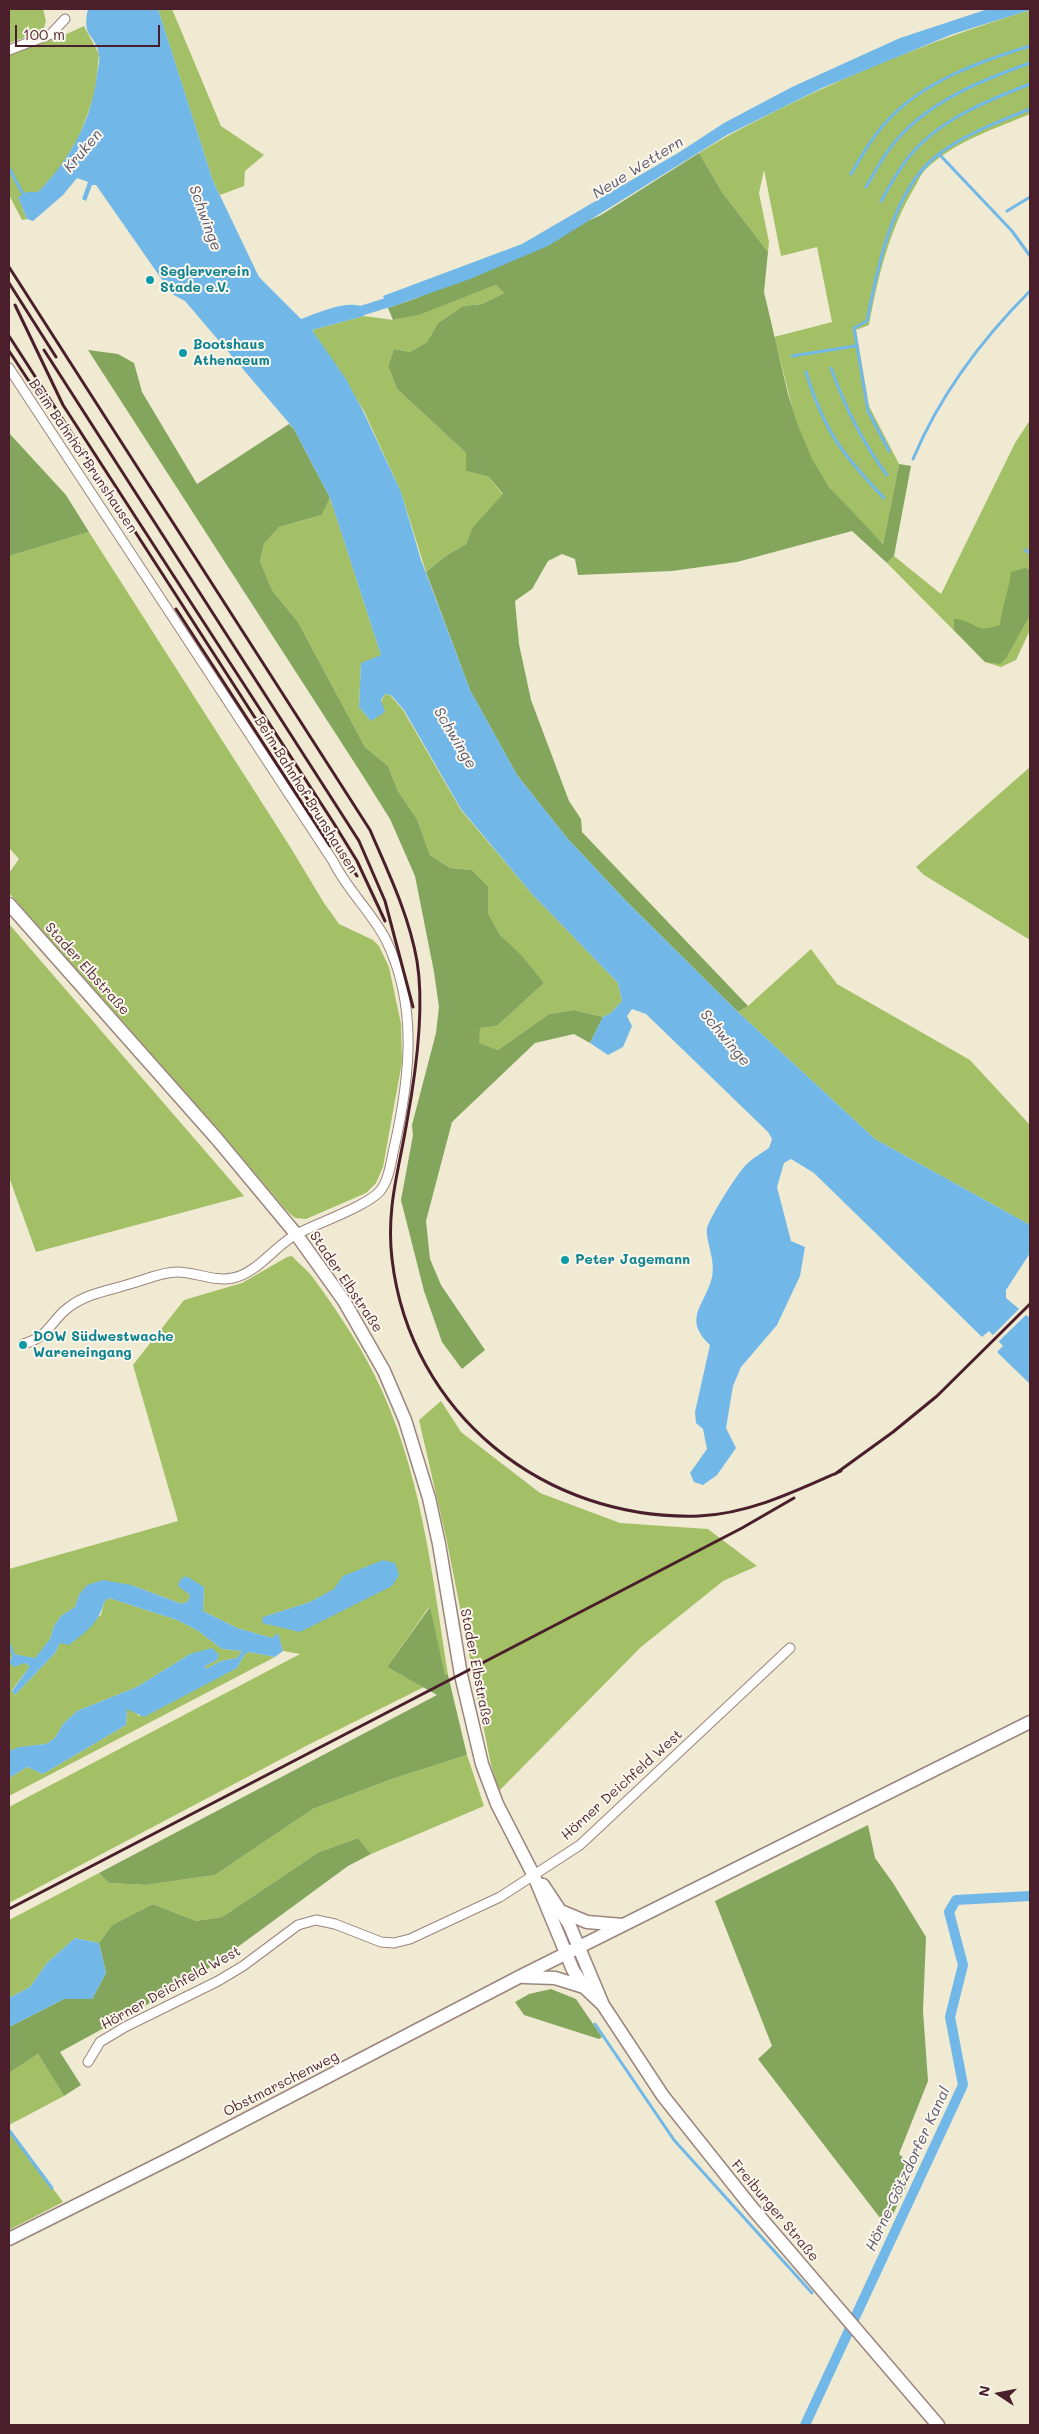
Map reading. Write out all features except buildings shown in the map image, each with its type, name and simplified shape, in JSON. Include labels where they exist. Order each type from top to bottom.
[{"type":"main road","name":"Stader Elbstraße","points":[[9,904],[217,1139],[296,1234],[344,1301],[384,1371],[405,1420],[433,1516],[461,1675],[482,1764],[497,1804],[534,1876],[567,1954]]},
{"type":"main road","name":"Obstmarschenweg","points":[[9,2239],[181,2153],[521,1976],[1030,1722]]},
{"type":"main road","name":"Stader Elbstraße","points":[[534,1876],[562,1911],[580,1947]]},
{"type":"main road","points":[[562,1911],[587,1922],[623,1925]]},
{"type":"main road","name":"Freiburger Straße","points":[[580,1947],[603,2005],[642,2067],[690,2132],[938,2425]]},
{"type":"main road","name":"Freiburger Straße","points":[[567,1954],[573,1970],[584,1987],[603,2005]]},
{"type":"main road","points":[[521,1976],[555,1978],[584,1987]]},
{"type":"street","points":[[9,50],[51,34],[65,19]]},
{"type":"street","name":"Beim Bahnhof Brunshausen","points":[[9,368],[247,728],[333,861],[341,878],[370,914],[386,940],[399,974],[407,1017],[410,1052],[399,1122],[387,1178],[379,1192],[364,1202],[296,1234],[262,1262],[235,1278],[219,1279],[177,1272],[82,1299],[67,1308],[48,1332],[36,1341],[23,1344]]},
{"type":"street","name":"Hörner Deichfeld West","points":[[88,2062],[100,2042],[125,2027],[218,1981],[243,1966],[298,1925],[316,1920],[335,1924],[381,1942],[394,1943],[410,1939],[493,1900],[534,1876],[580,1845],[790,1648]]},
{"type":"green space","points":[[9,9],[43,9],[46,21],[43,31],[9,43]]},
{"type":"green space","points":[[158,9],[172,9],[221,126],[264,155],[245,171],[244,186],[220,195],[213,181]]},
{"type":"green space","points":[[1030,10],[1030,114],[962,143],[937,159],[925,171],[907,201],[892,235],[876,288],[869,325],[856,330],[869,406],[899,464],[883,544],[836,496],[818,471],[801,435],[774,337],[832,322],[817,247],[781,256],[764,170],[759,193],[769,242],[768,252],[722,192],[699,153],[753,123],[876,65],[968,30]]},
{"type":"green space","points":[[84,26],[99,54],[95,94],[79,137],[58,171],[38,192],[18,197],[27,219],[22,220],[9,195],[9,54],[60,37]]},
{"type":"green space","points":[[699,153],[722,192],[768,252],[764,292],[788,394],[812,459],[829,487],[883,544],[899,464],[911,466],[894,556],[887,563],[852,531],[737,562],[672,571],[578,575],[575,559],[562,554],[548,561],[532,589],[515,601],[519,644],[531,700],[569,801],[581,819],[582,832],[748,1006],[738,1012],[626,901],[567,838],[517,775],[470,690],[426,572],[447,555],[466,544],[472,528],[503,494],[489,477],[466,471],[466,453],[397,389],[388,366],[394,349],[410,352],[427,342],[438,323],[463,306],[482,304],[504,293],[496,285],[419,315],[393,320],[388,308],[417,298],[601,215]]},
{"type":"green space","points":[[496,285],[504,293],[482,304],[463,306],[438,323],[427,342],[410,352],[394,349],[388,366],[397,389],[466,453],[466,471],[489,477],[503,495],[472,528],[466,544],[447,555],[426,572],[401,492],[364,411],[312,330],[364,316],[393,320],[418,315]]},
{"type":"green space","points":[[88,350],[118,354],[134,363],[142,392],[197,484],[289,424],[294,429],[330,498],[322,515],[279,527],[264,544],[260,561],[272,590],[298,622],[365,747],[388,766],[398,791],[417,819],[430,855],[450,868],[472,870],[488,886],[488,913],[500,935],[522,956],[544,983],[497,1026],[480,1028],[479,1043],[498,1050],[549,1014],[574,1010],[603,1017],[590,1043],[574,1034],[535,1043],[452,1122],[426,1221],[430,1259],[441,1285],[485,1350],[462,1369],[442,1342],[424,1291],[401,1200],[413,1135],[412,1125],[436,1033],[439,1007],[415,876],[390,819]]},
{"type":"green space","points":[[1030,420],[1030,630],[1016,660],[1001,667],[985,662],[887,563],[894,556],[941,594],[1015,443]]},
{"type":"green space","points":[[9,433],[66,495],[89,532],[9,556]]},
{"type":"green space","points":[[330,498],[381,655],[361,664],[359,707],[371,721],[385,694],[390,695],[403,710],[461,810],[532,894],[618,983],[622,1001],[611,1013],[603,1017],[574,1010],[549,1014],[498,1050],[478,1043],[480,1028],[497,1026],[544,983],[500,935],[488,913],[488,886],[472,870],[450,868],[430,855],[417,819],[398,791],[388,766],[365,747],[298,622],[272,590],[260,561],[264,544],[279,527],[322,515]]},
{"type":"green space","points":[[89,532],[324,903],[339,924],[373,940],[379,946],[389,967],[401,1024],[402,1062],[383,1167],[376,1183],[366,1193],[306,1219],[295,1218],[286,1210],[226,1139],[9,893],[9,873],[19,859],[9,848],[9,556]]},
{"type":"green space","points":[[1025,568],[1030,570],[1030,615],[1006,658],[1000,664],[985,662],[954,630],[954,619],[980,628],[991,628],[1000,625],[1011,572]]},
{"type":"green space","points":[[1030,767],[1030,940],[924,875],[916,867]]},
{"type":"green space","points":[[9,924],[244,1196],[36,1252],[9,1177]]},
{"type":"green space","points":[[811,949],[837,984],[970,1060],[1030,1125],[1030,1225],[875,1139],[738,1012],[748,1006]]},
{"type":"green space","points":[[292,1256],[311,1275],[345,1323],[374,1374],[390,1409],[414,1483],[423,1522],[448,1675],[445,1676],[429,1607],[387,1667],[424,1687],[306,1746],[9,1903],[9,1807],[300,1654],[283,1651],[278,1634],[272,1638],[237,1628],[203,1611],[204,1587],[179,1586],[190,1595],[188,1601],[182,1604],[131,1585],[79,1595],[75,1607],[61,1616],[54,1626],[50,1639],[35,1659],[13,1654],[9,1663],[9,1569],[178,1521],[133,1365],[184,1300],[242,1283]],"holes":[[[343,1576],[392,1586],[263,1617],[310,1602],[335,1589]]]},
{"type":"green space","points":[[441,1401],[461,1432],[540,1493],[620,1523],[708,1529],[757,1566],[723,1581],[641,1647],[498,1792],[447,1542],[419,1420]]},
{"type":"green space","points":[[109,1598],[177,1620],[197,1630],[222,1649],[242,1651],[237,1658],[221,1661],[206,1669],[205,1666],[217,1660],[190,1654],[137,1687],[77,1711],[63,1724],[55,1738],[46,1744],[21,1747],[9,1751],[9,1663],[24,1663],[30,1666],[12,1690],[15,1695],[55,1653],[60,1643],[101,1615],[104,1602]]},
{"type":"green space","points":[[430,1607],[445,1675],[448,1675],[467,1755],[392,1779],[313,1809],[215,1875],[146,1885],[109,1883],[99,1873],[437,1695],[387,1667]]},
{"type":"green space","points":[[249,1652],[275,1657],[9,1796],[9,1778],[27,1767],[43,1774],[126,1725],[127,1709],[133,1710],[139,1716],[237,1668],[245,1654]]},
{"type":"green space","points":[[467,1755],[484,1806],[371,1854],[358,1838],[319,1852],[222,1917],[196,1921],[153,1904],[112,1925],[99,1943],[75,1938],[47,1963],[30,1987],[9,1998],[9,1920],[99,1873],[109,1883],[146,1885],[215,1875],[313,1809],[392,1779]]},
{"type":"green space","points":[[868,1825],[875,1858],[893,1883],[926,1937],[923,2011],[928,2081],[899,2154],[915,2168],[887,2227],[758,2059],[772,2046],[715,1901]]},
{"type":"green space","points":[[358,1838],[371,1854],[348,1866],[194,1979],[60,2052],[81,2085],[64,2096],[38,2054],[9,2073],[9,2027],[64,1999],[92,1999],[106,1973],[99,1943],[112,1925],[153,1904],[196,1921],[222,1917],[319,1852]]},
{"type":"green space","points":[[551,1989],[576,1999],[602,2037],[599,2039],[524,2015],[515,2002],[529,1994]]},
{"type":"green space","points":[[38,2054],[64,2096],[9,2125],[9,2073]]},
{"type":"green space","points":[[9,2130],[63,2202],[9,2230]]},
{"type":"water","points":[[88,9],[158,9],[213,181],[259,277],[301,319],[338,306],[361,306],[364,316],[312,330],[346,379],[401,492],[421,560],[470,690],[517,775],[567,838],[626,901],[738,1012],[875,1139],[1030,1225],[1030,1253],[1006,1290],[1006,1298],[1030,1318],[1030,1384],[997,1352],[1003,1346],[989,1331],[982,1337],[814,1173],[791,1159],[784,1163],[777,1187],[791,1241],[805,1247],[800,1276],[777,1325],[741,1367],[733,1386],[726,1428],[736,1448],[717,1475],[703,1485],[694,1482],[690,1473],[707,1449],[703,1429],[696,1423],[695,1412],[710,1345],[702,1336],[696,1319],[709,1287],[713,1271],[707,1228],[719,1204],[738,1175],[750,1161],[769,1148],[772,1139],[768,1132],[646,1014],[632,1009],[627,1016],[632,1026],[623,1047],[608,1055],[590,1043],[603,1017],[611,1013],[622,1001],[618,983],[532,894],[461,809],[404,710],[391,695],[385,694],[381,700],[385,712],[371,721],[359,707],[361,663],[381,655],[330,498],[294,429],[185,301],[172,294],[96,185],[92,185],[86,201],[82,199],[88,182],[77,178],[63,195],[33,221],[27,219],[18,197],[27,192],[38,192],[50,179],[78,138],[90,108],[99,57],[95,43],[86,26]]},
{"type":"water","points":[[988,9],[1030,10],[953,34],[822,88],[727,135],[548,246],[470,279],[388,308],[383,296],[522,244],[678,153],[724,123],[792,87],[900,38]]},
{"type":"water","points":[[383,1560],[395,1563],[399,1575],[392,1586],[300,1632],[262,1623],[263,1617],[310,1602],[334,1589],[343,1576]]},
{"type":"water","points":[[186,1576],[204,1587],[203,1611],[237,1628],[272,1638],[278,1633],[283,1651],[275,1657],[249,1652],[245,1654],[237,1668],[144,1717],[127,1709],[126,1725],[43,1774],[27,1767],[9,1778],[9,1751],[19,1747],[46,1744],[55,1738],[63,1724],[77,1711],[137,1687],[190,1654],[212,1648],[219,1655],[217,1660],[205,1666],[206,1669],[221,1661],[237,1658],[242,1651],[222,1649],[197,1630],[177,1620],[109,1598],[104,1602],[99,1616],[86,1631],[69,1645],[60,1643],[55,1653],[15,1695],[12,1691],[30,1666],[24,1663],[15,1667],[9,1663],[13,1654],[35,1658],[50,1639],[54,1626],[61,1616],[75,1607],[79,1595],[87,1585],[103,1580],[131,1585],[182,1604],[188,1601],[190,1595],[178,1586],[180,1580]]},
{"type":"water","points":[[75,1938],[99,1943],[106,1973],[92,1999],[64,1999],[9,2027],[9,1998],[30,1987],[47,1963]]},
{"type":"pier","points":[[1021,1307],[1028,1313],[997,1343],[991,1337]]},
{"type":"waterway","points":[[851,174],[868,146],[888,120],[918,94],[954,74],[992,58],[1030,46]]},
{"type":"waterway","points":[[866,187],[897,139],[916,121],[962,91],[1030,63]]},
{"type":"waterway","points":[[881,201],[908,157],[938,129],[967,111],[1030,84]]},
{"type":"waterway","points":[[889,451],[868,411],[854,328],[867,321],[876,278],[897,211],[920,172],[935,157],[968,136],[1030,109]]},
{"type":"waterway","points":[[939,154],[1012,231],[1030,256]]},
{"type":"waterway","points":[[9,168],[24,196]]},
{"type":"waterway","points":[[1007,211],[1030,197]]},
{"type":"waterway","points":[[913,459],[936,413],[963,369],[995,329],[1030,291]]},
{"type":"waterway","name":"Neue Wettern","points":[[351,314],[399,299]]},
{"type":"waterway","points":[[792,356],[855,346]]},
{"type":"waterway","points":[[831,368],[855,424],[887,475]]},
{"type":"waterway","points":[[806,372],[820,410],[836,441],[884,498]]},
{"type":"waterway","points":[[1025,550],[1030,553]]},
{"type":"waterway","points":[[9,1644],[13,1654]]},
{"type":"waterway","name":"Hörne-Götzdorfer Kanal","points":[[805,2425],[963,2085],[950,2017],[963,1965],[949,1912],[956,1900],[1030,1896]]},
{"type":"waterway","points":[[595,2024],[674,2140],[812,2293]]},
{"type":"waterway","points":[[9,2130],[52,2188]]},
{"type":"railway","points":[[9,267],[370,830],[397,894],[409,927],[417,961],[420,1020],[413,1082],[392,1206],[392,1259],[404,1315],[426,1365],[456,1410],[494,1448],[539,1478],[589,1500],[642,1513],[699,1516],[736,1511],[772,1500],[841,1471]]},
{"type":"railway","points":[[9,283],[56,357]]},
{"type":"railway","points":[[15,305],[63,405],[333,822],[357,861],[385,921]]},
{"type":"railway","points":[[9,336],[357,876]]},
{"type":"railway","points":[[44,350],[359,841],[385,901],[413,1007]]},
{"type":"railway","points":[[9,351],[46,407]]},
{"type":"railway","points":[[176,609],[330,846]]},
{"type":"railway","points":[[835,1474],[893,1432],[937,1396],[1030,1304]]},
{"type":"railway","points":[[9,1909],[742,1528],[794,1498]]},
{"type":"place","name":"Seglerverein Stade e.V.","points":[[150,280]]},
{"type":"place","name":"Bootshaus Athenaeum","points":[[183,353]]},
{"type":"place","name":"Peter Jagemann","points":[[565,1260]]},
{"type":"place","name":"DOW Südwestwache Wareneingang","points":[[23,1345]]},
{"type":"water label","name":"Kruken","points":[[83,151]]},
{"type":"water label","name":"Schwinge","points":[[205,218]]},
{"type":"water label","name":"Schwinge","points":[[455,738]]},
{"type":"water label","name":"Schwinge","points":[[725,1038]]}]
